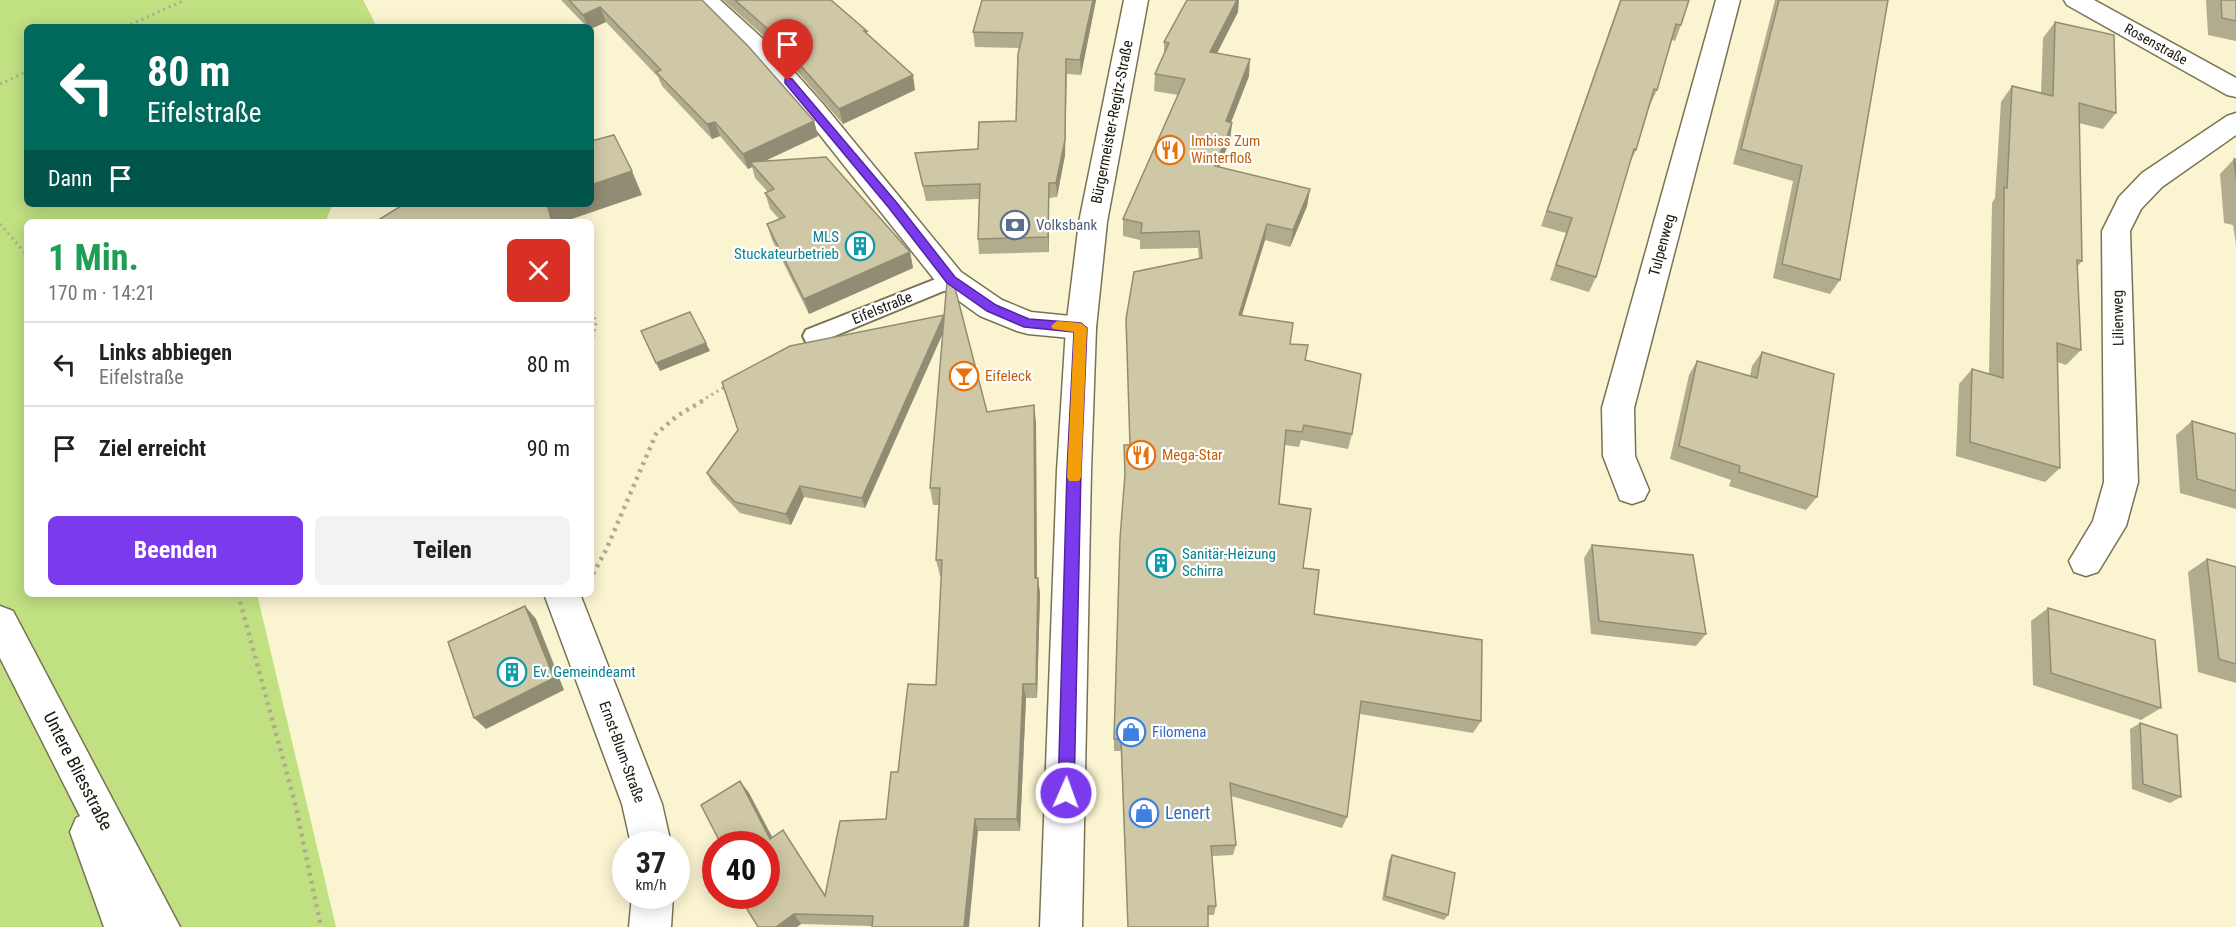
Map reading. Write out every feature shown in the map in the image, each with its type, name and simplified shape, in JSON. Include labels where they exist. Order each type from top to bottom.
[{"type":"street","points":[[706,0],[763,52],[814,110],[951,280],[991,308],[1028,323],[1081,328]]},
{"type":"street","name":"Bürgermeister-Regitz-Straße","points":[[1061,927],[1074,471],[1081,328],[1093,222],[1136,0]]},
{"type":"street","name":"Tulpenweg","points":[[1632,490],[1619,456],[1618,408],[1728,0]]},
{"type":"street","name":"Rosenstraße","points":[[2082,1],[2236,89]]},
{"type":"street","name":"Lilienweg","points":[[2086,561],[2109,526],[2121,482],[2116,231],[2129,204],[2152,180],[2236,122]]},
{"type":"street","name":"Ernst-Blum-Straße","points":[[563,597],[642,804],[648,831]]},
{"type":"street","points":[[0,622],[42,701]]},
{"type":"street","name":"Untere Bliesstraße","points":[[42,701],[125,927]]},
{"type":"street","name":"Untere Bliesstraße","points":[[42,701],[159,927]]},
{"type":"street","points":[[650,927],[652,909]]},
{"type":"lane","name":"Eifelstraße","points":[[813,336],[951,280]]},
{"type":"path","points":[[132,24],[185,0]]},
{"type":"path","points":[[0,84],[24,72]]},
{"type":"path","points":[[0,224],[24,252]]},
{"type":"path","points":[[594,316],[596,323],[594,332]]},
{"type":"path","points":[[594,572],[656,434],[677,416],[734,381]]},
{"type":"path","points":[[239,597],[295,803],[321,927]]},
{"type":"green space","points":[[0,0],[363,0],[375,24],[24,24],[24,207],[332,207],[326,219],[24,219],[24,597],[258,597],[336,927],[0,927]]},
{"type":"building","points":[[569,0],[702,0],[748,46],[814,121],[743,154],[715,122],[707,124],[656,72],[661,70],[600,7],[583,15]]},
{"type":"building","points":[[735,0],[831,0],[913,75],[839,109],[770,31]]},
{"type":"building","points":[[982,0],[1093,0],[1080,60],[1066,59],[1065,140],[1056,183],[1049,183],[1048,237],[978,239],[980,184],[923,186],[915,153],[978,149],[979,122],[1016,121],[1018,54],[1023,33],[973,32]]},
{"type":"building","points":[[1187,0],[1237,0],[1210,52],[1250,59],[1226,121],[1232,123],[1215,166],[1310,189],[1293,230],[1267,224],[1239,315],[1293,323],[1290,344],[1308,345],[1305,360],[1361,374],[1352,434],[1304,425],[1302,432],[1286,430],[1279,504],[1311,509],[1303,568],[1319,570],[1314,614],[1482,640],[1481,721],[1361,701],[1347,817],[1230,783],[1236,845],[1211,846],[1216,906],[1208,906],[1208,927],[1128,927],[1121,739],[1114,739],[1120,539],[1125,474],[1124,445],[1130,445],[1126,319],[1134,272],[1202,258],[1199,231],[1141,233],[1142,223],[1123,219],[1185,79],[1155,74],[1169,43],[1164,42]]},
{"type":"building","points":[[1621,0],[1689,0],[1681,25],[1676,24],[1657,90],[1654,89],[1596,277],[1556,265],[1572,218],[1547,211]]},
{"type":"building","points":[[1779,0],[1888,0],[1840,280],[1782,264],[1802,166],[1741,149]]},
{"type":"building","points":[[2221,0],[2236,0],[2236,21],[2222,18]]},
{"type":"building","points":[[2055,22],[2114,35],[2116,113],[2079,103],[2082,261],[2077,260],[2081,350],[2057,343],[2060,468],[1970,442],[1972,369],[2003,378],[2004,187],[2007,188],[2012,86],[2053,96]]},
{"type":"building","points":[[614,135],[632,171],[594,184],[594,140]]},
{"type":"building","points":[[826,157],[910,252],[804,299],[767,224],[785,217],[765,193],[774,189],[750,162]]},
{"type":"building","points":[[399,207],[548,207],[551,219],[380,219]]},
{"type":"building","points":[[947,281],[950,281],[954,284],[987,412],[1034,405],[1035,578],[1038,578],[1036,684],[1023,684],[1017,819],[975,819],[964,927],[872,927],[873,916],[794,914],[776,927],[758,927],[747,909],[780,909],[780,832],[783,830],[825,896],[840,821],[886,819],[891,772],[898,772],[908,684],[936,685],[942,560],[936,560],[940,488],[930,488]]},
{"type":"building","points":[[690,312],[706,343],[656,363],[641,331]]},
{"type":"building","points":[[944,315],[862,498],[800,486],[786,514],[735,502],[707,473],[738,430],[722,382],[790,346]]},
{"type":"building","points":[[1762,352],[1834,374],[1817,497],[1739,472],[1740,466],[1679,446],[1697,361],[1757,378]]},
{"type":"building","points":[[2192,421],[2236,434],[2236,491],[2197,479]]},
{"type":"building","points":[[1592,545],[1693,555],[1706,634],[1599,621]]},
{"type":"building","points":[[2207,559],[2236,567],[2236,664],[2219,659]]},
{"type":"building","name":"Ev. Gemeindeamt","points":[[525,606],[554,678],[474,718],[448,642]]},
{"type":"building","points":[[2048,608],[2155,640],[2161,708],[2051,673]]},
{"type":"building","points":[[2140,723],[2177,735],[2181,797],[2143,784]]},
{"type":"building","points":[[740,781],[766,831],[714,831],[701,805]]},
{"type":"building","points":[[1392,855],[1455,873],[1448,915],[1385,896]]},
{"type":"slow traffic","points":[[1057,326],[1081,328],[1074,477]]},
{"type":"place","name":"Imbiss Zum Winterfloß","points":[[1170,150]]},
{"type":"place","name":"Volksbank","points":[[1015,225]]},
{"type":"place","name":"MLS Stuckateurbetrieb","points":[[860,246]]},
{"type":"place","name":"Eifeleck","points":[[964,376]]},
{"type":"place","name":"Mega-Star","points":[[1141,455]]},
{"type":"place","name":"Sanitär-Heizung Schirra","points":[[1161,563]]},
{"type":"place","name":"Ev. Gemeindeamt","points":[[512,672]]},
{"type":"place","name":"Filomena","points":[[1131,732]]},
{"type":"place","name":"Lenert","points":[[1144,813]]},
{"type":"route","points":[[788,81],[893,206],[951,280],[991,308],[1028,323],[1081,328],[1074,471],[1066,793]]}]
